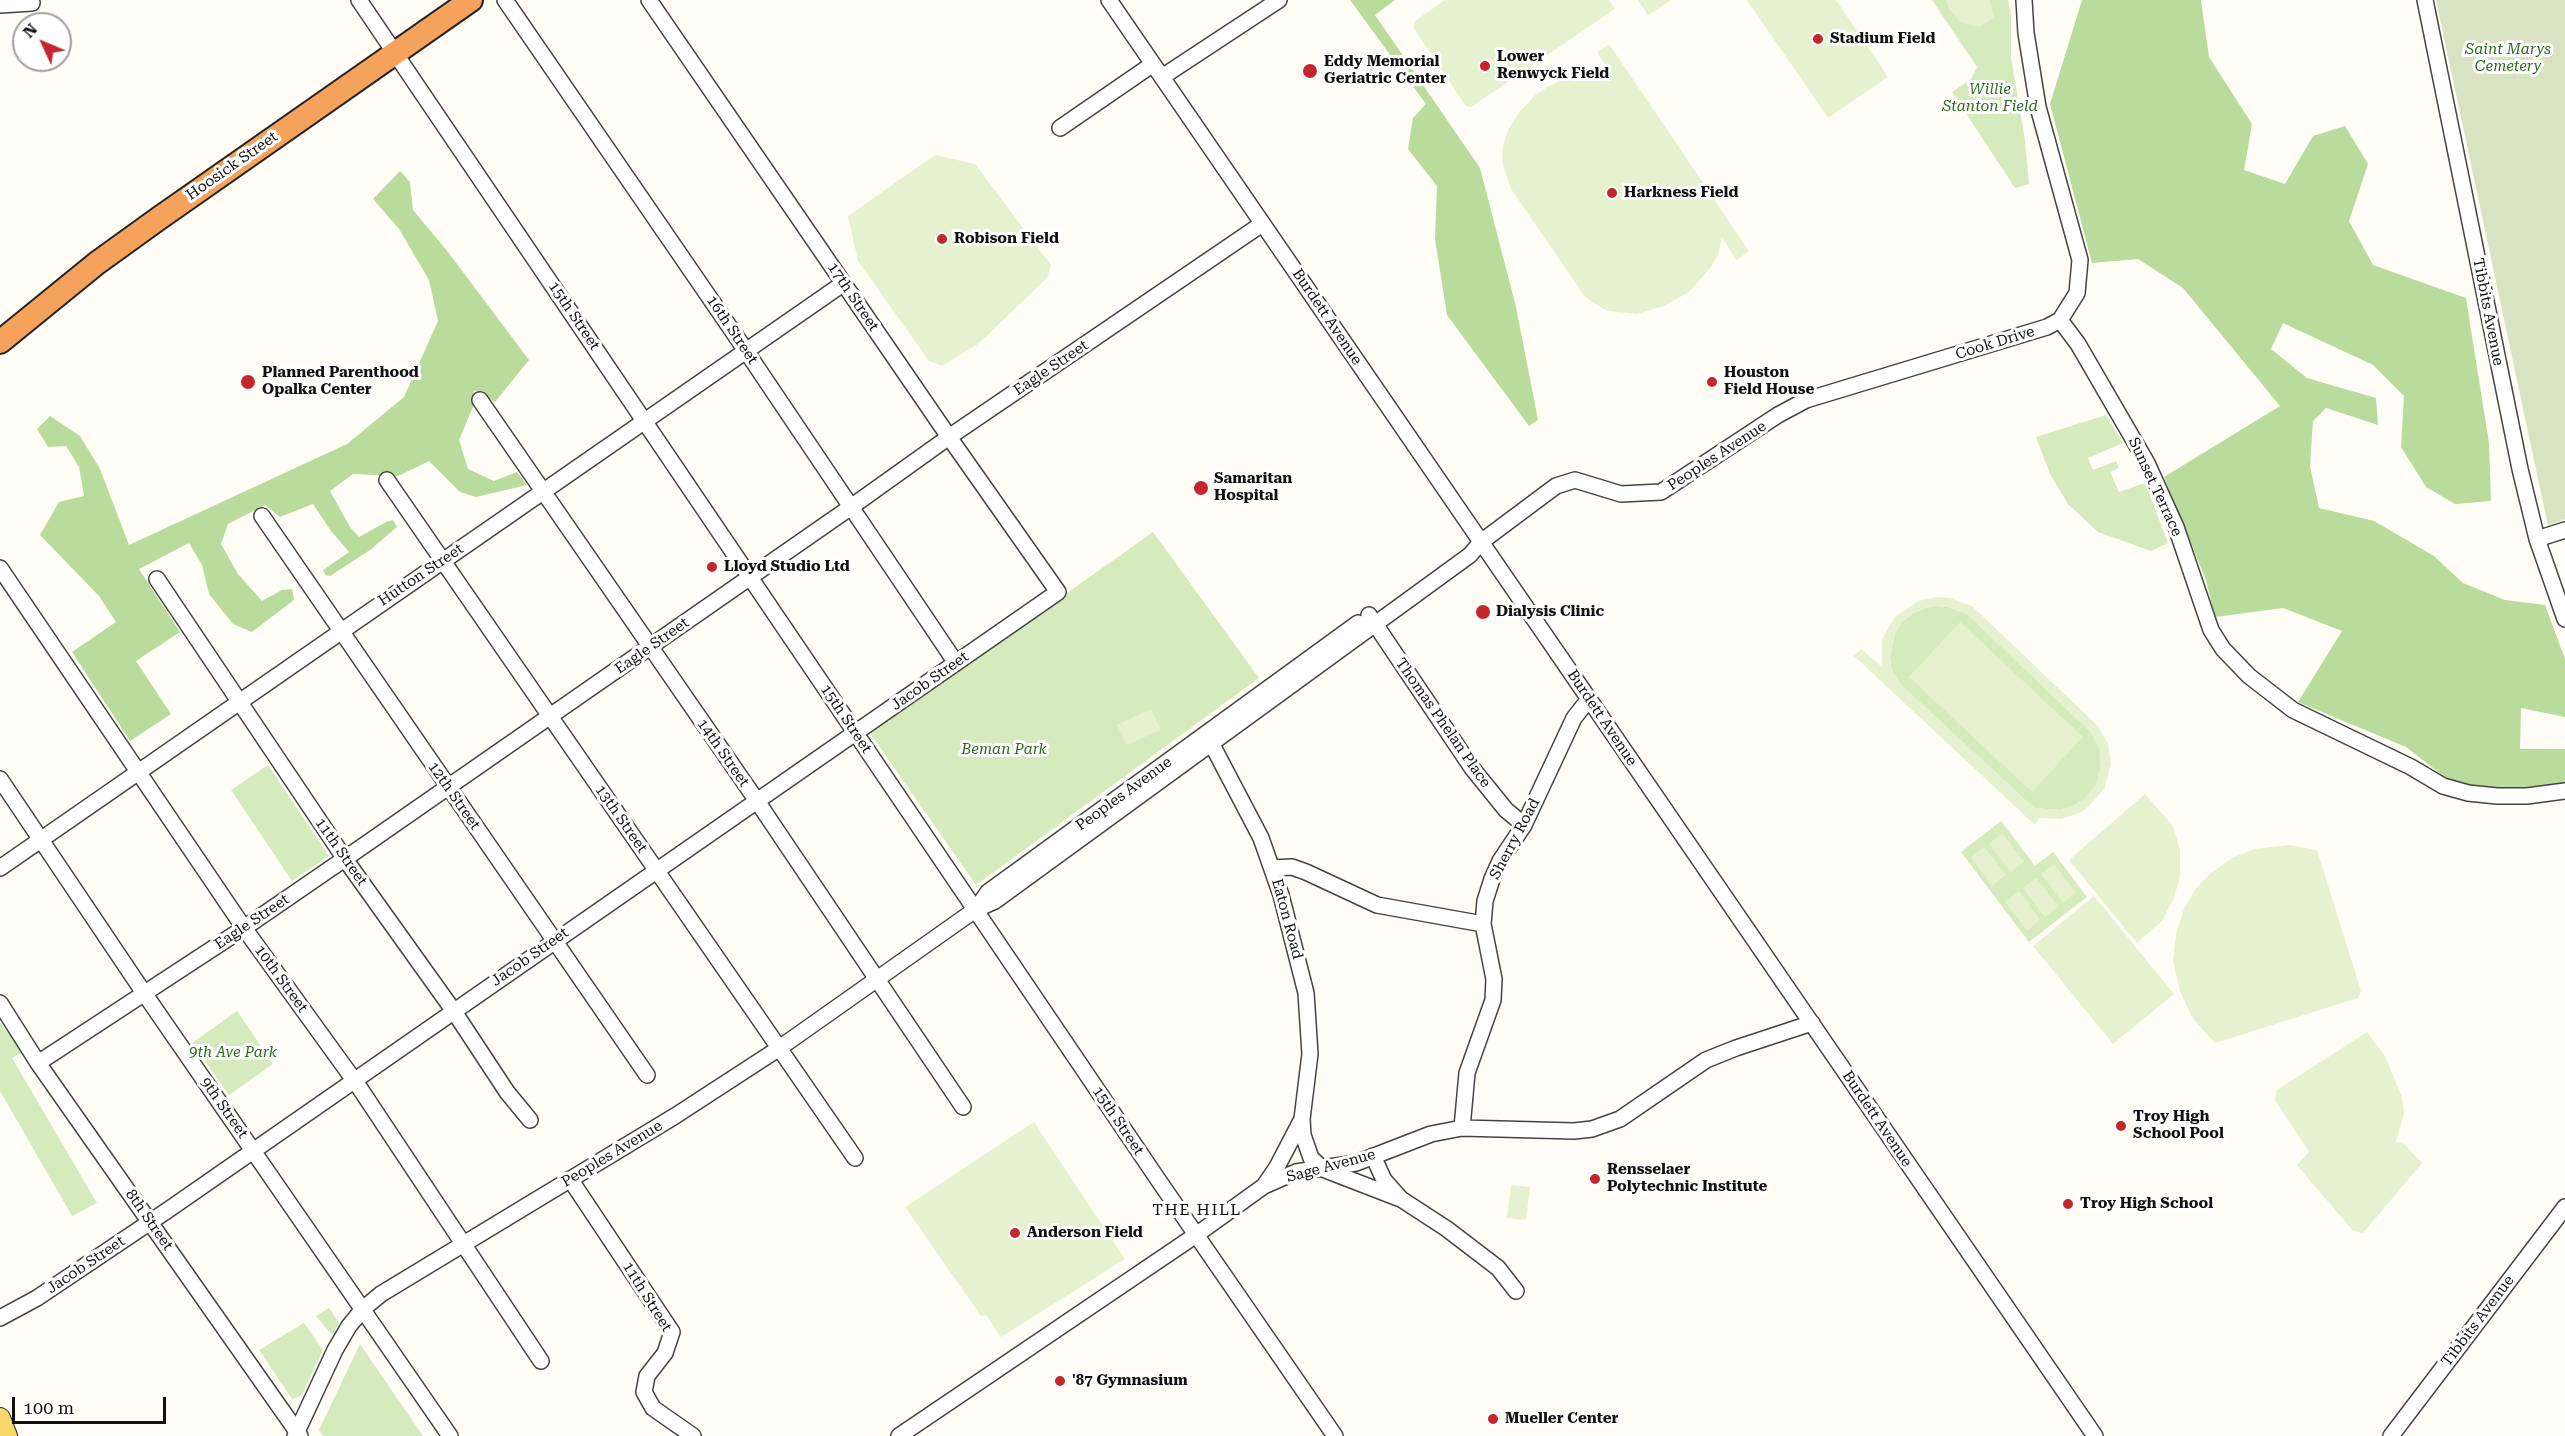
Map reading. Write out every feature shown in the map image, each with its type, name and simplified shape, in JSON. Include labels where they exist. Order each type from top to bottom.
[{"type":"highway","name":"Hoosick Street","points":[[0,342],[89,270],[158,219],[471,0]]},
{"type":"main road","points":[[0,1418],[7,1436]]},
{"type":"street","name":"15th Street","points":[[359,0],[975,910],[1335,1436]]},
{"type":"street","name":"16th Street","points":[[505,0],[746,350],[956,663]]},
{"type":"street","name":"17th Street","points":[[649,0],[948,437],[1058,592]]},
{"type":"street","name":"Burdett Avenue","points":[[1109,0],[2095,1436]]},
{"type":"street","points":[[1162,77],[1279,0]]},
{"type":"street","points":[[2024,0],[2026,33],[2038,107],[2080,260],[2077,293],[2060,320]]},
{"type":"street","name":"Tibbits Avenue","points":[[2425,0],[2520,469],[2537,539],[2564,611]]},
{"type":"street","points":[[0,5],[32,3]]},
{"type":"street","points":[[1060,128],[1153,64]]},
{"type":"street","name":"Eagle Street","points":[[38,1063],[345,859],[948,437],[1262,224]]},
{"type":"street","name":"Hutton Street","points":[[0,868],[340,630],[844,283]]},
{"type":"street","name":"Cook Drive","points":[[1928,364],[2047,327],[2060,320]]},
{"type":"street","name":"Sunset Terrace","points":[[2060,320],[2078,344],[2147,463],[2176,526],[2211,630],[2223,649],[2248,676],[2293,710],[2411,767],[2444,786],[2468,793],[2498,796],[2527,796],[2565,791]]},
{"type":"street","name":"Peoples Avenue","points":[[297,1435],[335,1350],[349,1326],[363,1309],[399,1281],[671,1119],[778,1049],[975,910],[995,901],[1372,620],[1464,548],[1481,542],[1565,482],[1583,481],[1621,494],[1661,492],[1793,406],[1928,364]]},
{"type":"street","name":"14th Street","points":[[480,400],[545,491],[649,648],[757,801],[963,1107]]},
{"type":"street","name":"13th Street","points":[[387,480],[855,1158]]},
{"type":"street","name":"12th Street","points":[[262,516],[647,1075]]},
{"type":"street","points":[[2537,539],[2565,530]]},
{"type":"street","name":"10th Street","points":[[0,568],[244,928],[353,1079],[541,1361]]},
{"type":"street","name":"11th Street","points":[[157,579],[345,859],[453,1010],[507,1092],[530,1120]]},
{"type":"street","name":"Jacob Street","points":[[0,1318],[37,1298],[151,1222],[353,1079],[1058,592]]},
{"type":"street","name":"Thomas Phelan Place","points":[[1372,620],[1472,768],[1506,810],[1524,825]]},
{"type":"street","name":"Sherry Road","points":[[1462,1128],[1467,1073],[1493,1000],[1494,979],[1483,924],[1485,901],[1500,861],[1524,825],[1574,718],[1589,699]]},
{"type":"street","name":"Eaton Road","points":[[1209,740],[1261,838],[1272,868],[1306,993],[1310,1054],[1302,1119],[1304,1136],[1311,1158],[1323,1169]]},
{"type":"street","name":"9th Street","points":[[0,779],[144,993],[450,1436]]},
{"type":"street","points":[[1272,868],[1292,867],[1377,905],[1483,924]]},
{"type":"street","name":"8th Street","points":[[0,1003],[38,1063],[151,1222],[297,1435]]},
{"type":"street","name":"Sage Avenue","points":[[899,1436],[1196,1235],[1264,1186],[1296,1172],[1356,1163],[1431,1134],[1462,1128],[1574,1131],[1598,1128],[1620,1119],[1706,1060],[1812,1023]]},
{"type":"street","name":"Eaton Road","points":[[1264,1186],[1277,1167],[1302,1119]]},
{"type":"street","points":[[1372,1156],[1384,1180],[1401,1199]]},
{"type":"street","points":[[1323,1169],[1401,1199],[1469,1245],[1498,1268],[1516,1291]]},
{"type":"street","name":"11th Street","points":[[570,1179],[672,1332],[665,1353],[647,1376],[644,1392],[653,1408],[693,1436]]},
{"type":"street","name":"Tibbits Avenue","points":[[2391,1436],[2565,1207]]},
{"type":"green space","points":[[1350,0],[1395,0],[1375,15],[1480,168],[1516,307],[1538,420],[1529,426],[1447,315],[1435,239],[1437,186],[1408,149],[1413,118],[1426,104]]},
{"type":"green space","name":"Lower Renwyck Field","points":[[1445,0],[1609,0],[1615,9],[1471,107],[1466,106],[1413,27],[1415,21]]},
{"type":"green space","points":[[1638,0],[1671,0],[1648,15]]},
{"type":"green space","name":"Stadium Field","points":[[1747,0],[1836,0],[1888,77],[1828,118]]},
{"type":"green space","name":"Willie Stanton Field","points":[[1932,0],[2008,0],[2011,16],[2011,57],[2025,140],[2029,184],[2015,188],[1952,92],[1971,79],[1977,67]]},
{"type":"green space","points":[[1946,0],[1990,0],[1994,18],[1979,27],[1961,23],[1949,9]]},
{"type":"green space","points":[[2082,0],[2201,0],[2209,57],[2252,124],[2244,170],[2285,184],[2313,136],[2345,126],[2368,164],[2349,221],[2373,265],[2466,298],[2489,443],[2491,501],[2455,504],[2426,487],[2401,447],[2404,396],[2373,365],[2283,323],[2271,349],[2307,378],[2376,398],[2378,425],[2326,408],[2313,421],[2310,466],[2319,508],[2374,521],[2434,556],[2463,583],[2505,600],[2545,605],[2565,659],[2565,717],[2521,708],[2520,749],[2565,749],[2565,784],[2504,790],[2455,785],[2406,747],[2298,702],[2342,631],[2283,608],[2215,617],[2206,580],[2164,477],[2280,406],[2183,288],[2138,259],[2092,263],[2050,104]]},
{"type":"green space","name":"Saint Marys Cemetery","points":[[2436,0],[2565,0],[2565,519],[2548,526]]},
{"type":"green space","points":[[1609,44],[1749,251],[1737,260],[1722,238],[1718,255],[1711,267],[1689,292],[1664,306],[1637,314],[1608,311],[1593,303],[1583,294],[1511,189],[1502,162],[1503,146],[1508,130],[1534,96],[1571,76],[1591,72],[1611,74],[1597,52]]},
{"type":"green space","name":"Robison Field","points":[[935,155],[975,164],[1051,265],[1047,278],[978,344],[942,366],[929,361],[858,261],[848,216]]},
{"type":"green space","points":[[400,171],[410,182],[413,210],[448,252],[529,360],[495,402],[474,390],[473,407],[459,440],[468,469],[494,481],[517,472],[527,485],[476,497],[460,492],[429,461],[398,476],[353,474],[330,491],[350,527],[359,537],[393,520],[397,527],[370,550],[330,576],[325,575],[323,570],[349,552],[313,504],[280,517],[265,505],[228,524],[221,544],[238,574],[262,601],[282,590],[292,589],[294,600],[252,632],[233,624],[209,594],[202,565],[189,543],[139,569],[180,632],[136,661],[171,714],[130,741],[72,652],[116,622],[99,596],[40,535],[59,502],[84,496],[79,467],[66,446],[48,447],[37,429],[50,416],[80,436],[100,469],[129,545],[347,444],[404,397],[438,321],[429,280],[399,229],[373,199]]},
{"type":"green space","points":[[2106,415],[2123,443],[2088,458],[2093,470],[2116,461],[2119,468],[2110,472],[2119,492],[2145,483],[2168,543],[2151,551],[2098,532],[2068,504],[2050,474],[2036,437]]},
{"type":"green space","name":"Beman Park","points":[[1153,532],[1259,678],[976,885],[870,733]]},
{"type":"green space","points":[[1938,597],[1950,598],[1972,606],[2098,726],[2108,744],[2111,765],[2104,789],[2089,806],[2080,813],[2061,819],[2039,818],[2035,825],[1854,656],[1861,649],[1882,667],[1882,640],[1894,618],[1918,601]],"holes":[[[1948,607],[1967,614],[2091,732],[2099,747],[2101,765],[2096,785],[2084,799],[2060,810],[2034,808],[1900,684],[1891,667],[1890,657],[1895,633],[1901,623],[1922,609]]]},
{"type":"green space","points":[[1938,606],[1967,614],[2091,732],[2099,747],[2101,765],[2096,785],[2084,799],[2060,810],[2034,808],[1900,684],[1891,667],[1890,657],[1895,633],[1901,623],[1913,613]]},
{"type":"green space","points":[[1960,622],[2083,737],[2032,792],[1909,677]]},
{"type":"green space","points":[[1151,709],[1161,730],[1126,745],[1117,725]]},
{"type":"green space","points":[[268,765],[329,856],[292,881],[231,790]]},
{"type":"green space","points":[[2145,794],[2173,826],[2180,850],[2180,876],[2174,898],[2162,921],[2137,943],[2069,860]]},
{"type":"green space","points":[[2001,821],[2035,866],[2053,852],[2087,897],[2029,942],[1961,852]]},
{"type":"green space","points":[[2002,833],[2024,862],[2011,872],[1989,844]]},
{"type":"green space","points":[[2290,845],[2317,850],[2361,991],[2358,998],[2215,1043],[2193,1019],[2180,991],[2173,961],[2176,934],[2184,909],[2196,888],[2211,873],[2232,858],[2255,849]]},
{"type":"green space","points":[[1984,847],[2006,875],[1992,886],[1971,857]]},
{"type":"green space","points":[[2054,864],[2076,893],[2063,903],[2041,874]]},
{"type":"green space","points":[[2036,878],[2058,906],[2045,917],[2023,888]]},
{"type":"green space","points":[[2019,891],[2040,920],[2027,931],[2005,902]]},
{"type":"green space","points":[[2094,896],[2174,994],[2113,1044],[2033,946]]},
{"type":"green space","name":"9th Ave Park","points":[[237,1011],[273,1064],[229,1095],[192,1043]]},
{"type":"green space","points":[[0,1022],[22,1052],[12,1058],[97,1203],[72,1216],[0,1091]]},
{"type":"green space","points":[[2367,1032],[2385,1056],[2402,1097],[2404,1114],[2396,1141],[2405,1145],[2422,1163],[2363,1233],[2353,1231],[2297,1165],[2309,1152],[2275,1100],[2277,1090]]},
{"type":"green space","name":"Anderson Field","points":[[1034,1122],[1125,1259],[1001,1337],[986,1315],[981,1316],[905,1207]]},
{"type":"green space","points":[[1511,1185],[1530,1187],[1526,1220],[1507,1218]]},
{"type":"green space","points":[[329,1308],[339,1323],[332,1335],[316,1316]]},
{"type":"green space","points":[[304,1323],[323,1350],[302,1395],[292,1399],[259,1350]]},
{"type":"green space","points":[[360,1344],[423,1436],[323,1436],[319,1430]]},
{"type":"place","name":"Stadium Field","points":[[1818,39]]},
{"type":"place","name":"Lower Renwyck Field","points":[[1485,66]]},
{"type":"place","name":"Eddy Memorial Geriatric Center","points":[[1310,71]]},
{"type":"place","name":"Harkness Field","points":[[1612,193]]},
{"type":"place","name":"Robison Field","points":[[942,239]]},
{"type":"place","name":"Planned Parenthood Opalka Center","points":[[248,382]]},
{"type":"place","name":"Houston Field House","points":[[1712,382]]},
{"type":"place","name":"Samaritan Hospital","points":[[1201,488]]},
{"type":"place","name":"Lloyd Studio Ltd","points":[[712,567]]},
{"type":"place","name":"Dialysis Clinic","points":[[1483,612]]},
{"type":"place","name":"Troy High School Pool","points":[[2121,1126]]},
{"type":"place","name":"Rensselaer Polytechnic Institute","points":[[1595,1179]]},
{"type":"place","name":"Troy High School","points":[[2068,1204]]},
{"type":"place","name":"Anderson Field","points":[[1015,1233]]},
{"type":"place","name":"'87 Gymnasium","points":[[1060,1381]]},
{"type":"place","name":"Mueller Center","points":[[1493,1419]]},
{"type":"district","name":"THE HILL","points":[[1197,1210]]}]
